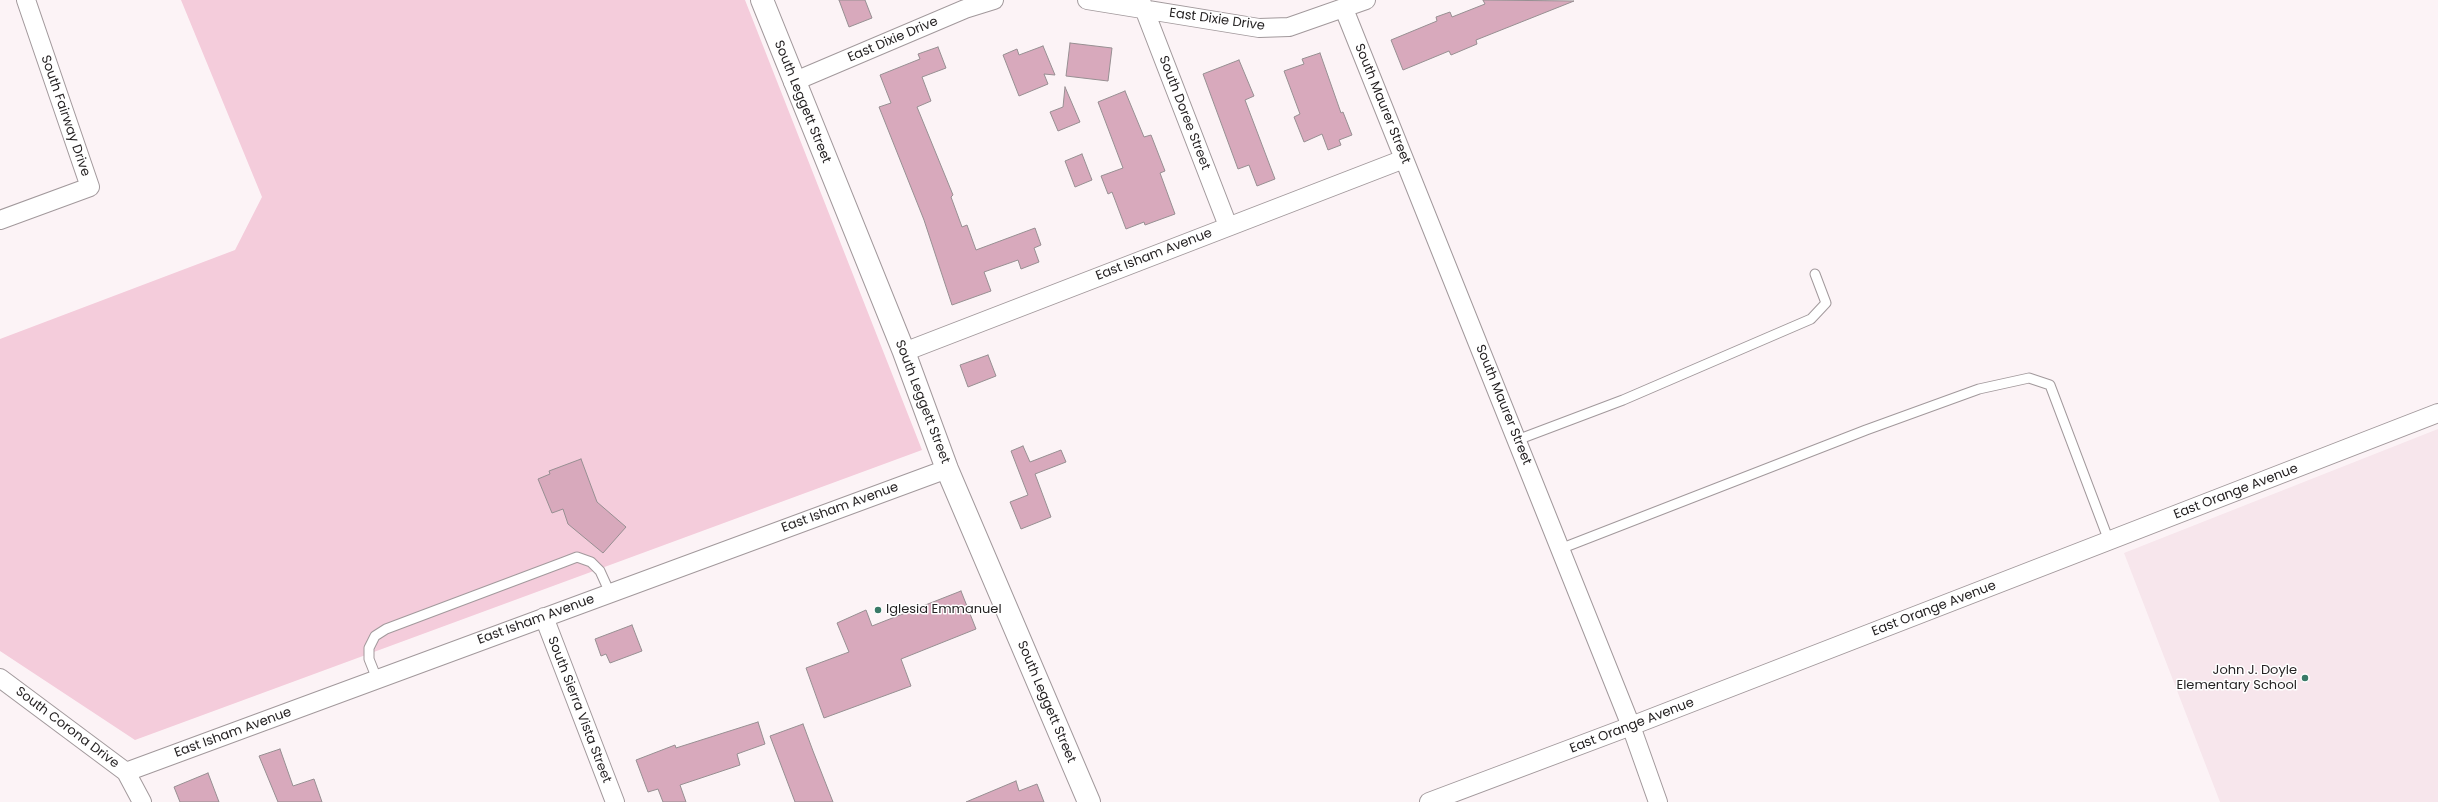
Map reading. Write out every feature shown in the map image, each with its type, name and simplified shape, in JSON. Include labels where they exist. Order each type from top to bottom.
[{"type":"street","name":"South Fairway Drive","points":[[0,220],[90,187],[26,0]]},
{"type":"street","name":"South Leggett Street","points":[[762,0],[793,82],[904,352],[947,468],[1089,802]]},
{"type":"street","name":"East Dixie Drive","points":[[793,82],[965,9],[994,0]]},
{"type":"street","name":"East Dixie Drive","points":[[1088,0],[1143,5],[1259,28],[1289,27],[1344,9],[1366,0]]},
{"type":"street","name":"South Doree Street","points":[[1143,5],[1228,226]]},
{"type":"street","name":"South Maurer Street","points":[[1344,9],[1631,726],[1658,802]]},
{"type":"street","name":"East Isham Avenue","points":[[904,352],[1404,159]]},
{"type":"street","name":"East Orange Avenue","points":[[1429,802],[1631,726],[2438,413]]},
{"type":"street","name":"East Isham Avenue","points":[[126,772],[947,468]]},
{"type":"street","name":"South Sierra Vista Street","points":[[544,617],[615,802]]},
{"type":"street","name":"South Corona Drive","points":[[0,678],[126,772],[142,802]]},
{"type":"lane","points":[[1516,440],[1630,397],[1811,319],[1826,303],[1815,274]]},
{"type":"lane","points":[[1560,549],[1873,428],[1979,389],[2030,378],[2050,385],[2110,541]]},
{"type":"lane","points":[[377,679],[369,659],[369,648],[375,636],[386,629],[577,557],[592,562],[600,571],[610,593]]},
{"type":"shaded area","points":[[181,0],[745,0],[922,450],[135,740],[0,651],[0,339],[235,250],[262,197]]},
{"type":"shaded area","name":"John J. Doyle Elementary School","points":[[2438,429],[2438,802],[2220,802],[2124,553]]},
{"type":"building","points":[[839,0],[865,0],[872,18],[849,27]]},
{"type":"building","points":[[1483,0],[1574,1],[1476,40],[1477,44],[1451,55],[1449,51],[1403,70],[1391,40],[1437,21],[1436,17],[1450,12],[1452,17],[1485,4]]},
{"type":"building","points":[[1070,43],[1112,48],[1108,81],[1066,76]]},
{"type":"building","points":[[1043,46],[1055,75],[1044,74],[1048,84],[1019,96],[1003,55],[1017,49],[1019,55]]},
{"type":"building","points":[[938,47],[946,68],[922,77],[931,101],[917,107],[953,195],[951,197],[962,227],[967,225],[976,250],[1035,228],[1041,245],[1034,248],[1039,262],[1021,269],[1018,260],[984,272],[991,291],[952,305],[924,220],[879,107],[891,103],[880,75],[920,59],[918,54]]},
{"type":"building","points":[[1320,53],[1341,113],[1343,112],[1352,135],[1339,140],[1341,145],[1328,150],[1322,134],[1304,142],[1294,117],[1300,114],[1284,71],[1304,64],[1302,59]]},
{"type":"building","points":[[1239,60],[1254,96],[1245,100],[1275,179],[1257,186],[1249,165],[1238,169],[1203,74]]},
{"type":"building","points":[[1065,87],[1080,122],[1058,131],[1050,112],[1063,107]]},
{"type":"building","points":[[1125,91],[1144,137],[1151,135],[1165,171],[1160,173],[1175,214],[1145,225],[1144,222],[1126,229],[1112,192],[1108,194],[1101,176],[1123,168],[1098,102]]},
{"type":"building","points":[[1082,154],[1092,180],[1075,187],[1065,161]]},
{"type":"building","points":[[988,355],[996,376],[968,387],[960,365]]},
{"type":"building","points":[[1023,446],[1030,462],[1061,450],[1066,462],[1035,474],[1051,517],[1021,529],[1010,502],[1028,495],[1011,451]]},
{"type":"building","points":[[581,459],[597,502],[626,527],[603,553],[568,524],[563,509],[552,513],[538,479],[550,474],[549,471]]},
{"type":"building","points":[[961,591],[976,629],[901,659],[911,686],[824,718],[806,668],[849,652],[837,623],[866,610],[872,626]]},
{"type":"building","points":[[632,625],[642,651],[610,663],[606,654],[601,656],[595,639]]},
{"type":"building","points":[[758,722],[765,744],[737,754],[740,765],[680,785],[686,802],[663,802],[658,789],[648,792],[636,760],[675,745],[676,748]]},
{"type":"building","points":[[803,724],[833,802],[795,802],[770,736]]},
{"type":"building","points":[[280,749],[293,786],[314,779],[322,802],[278,802],[259,756]]},
{"type":"building","points":[[208,773],[219,802],[180,802],[174,787]]},
{"type":"building","points":[[1016,781],[1019,791],[1037,784],[1044,802],[966,802]]},
{"type":"place","name":"Iglesia Emmanuel","points":[[878,610]]},
{"type":"place","name":"John J. Doyle Elementary School","points":[[2305,678]]}]
